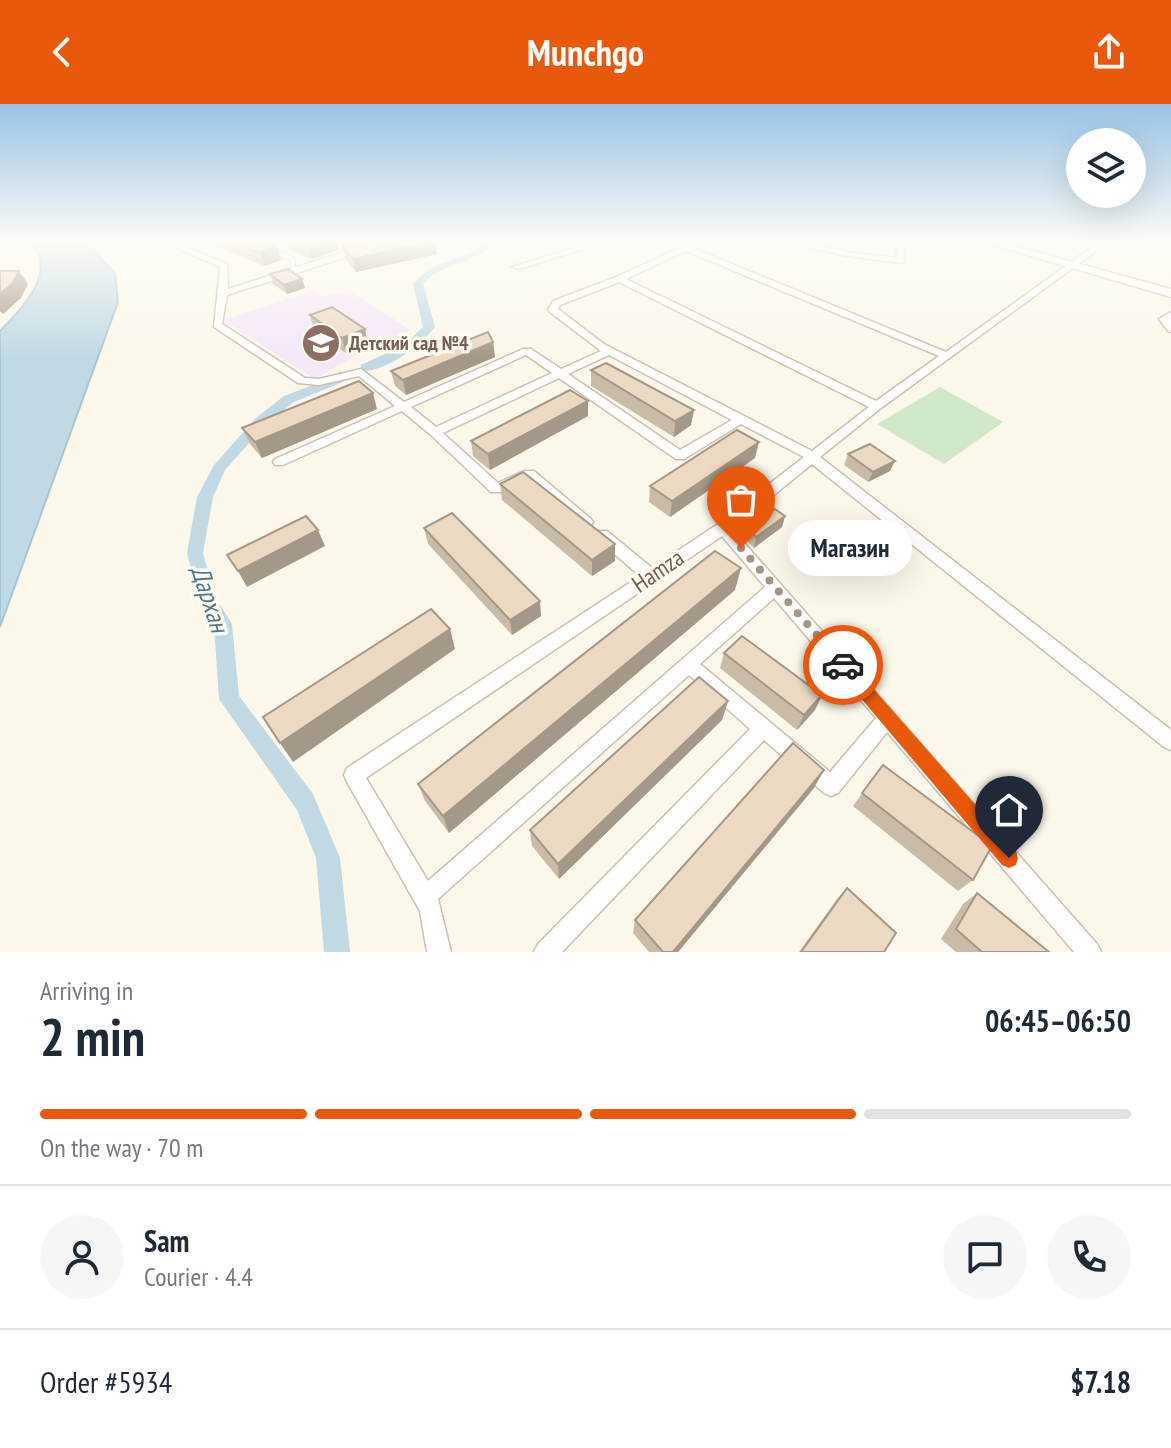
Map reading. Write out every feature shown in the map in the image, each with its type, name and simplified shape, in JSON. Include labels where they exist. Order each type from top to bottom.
[{"type":"main road","points":[[1133,280],[1169,289]]},
{"type":"street","points":[[223,280],[217,325],[302,381],[319,382],[361,372],[435,432],[496,489],[529,474],[651,576]]},
{"type":"street","points":[[223,293],[265,280]]},
{"type":"street","points":[[617,280],[556,303],[553,310],[608,350],[811,456],[1168,736]]},
{"type":"street","points":[[620,280],[877,406]]},
{"type":"street","points":[[762,280],[945,355]]},
{"type":"street","name":"Hamza","points":[[439,952],[431,908],[354,775],[723,528],[877,406],[1051,280]]},
{"type":"street","points":[[1171,315],[1164,319],[1171,329]]},
{"type":"street","points":[[435,432],[608,350]]},
{"type":"street","points":[[279,462],[527,351],[680,456],[742,419]]},
{"type":"street","points":[[723,528],[1089,952]]},
{"type":"street","points":[[434,890],[775,588]]},
{"type":"street","points":[[689,665],[831,786],[888,717]]},
{"type":"street","points":[[546,952],[763,728]]},
{"type":"shaded area","name":"Детский сад №4","points":[[313,291],[321,296],[351,292],[411,330],[354,356],[315,379],[223,320]]},
{"type":"green space","points":[[940,387],[1003,422],[944,464],[877,424]]},
{"type":"water","points":[[38,280],[116,280],[118,302],[0,627],[0,331],[35,288]]},
{"type":"building","points":[[0,280],[14,280],[12,284],[0,294]]},
{"type":"building","points":[[277,280],[300,280],[284,285]]},
{"type":"building","points":[[332,307],[365,329],[342,338],[310,315]]},
{"type":"building","points":[[488,332],[493,342],[403,380],[391,371]]},
{"type":"building","points":[[606,363],[694,410],[675,421],[591,370]]},
{"type":"building","points":[[359,381],[373,393],[255,442],[242,428]]},
{"type":"building","points":[[570,390],[588,401],[488,454],[471,441]]},
{"type":"building","points":[[737,430],[759,442],[672,501],[650,486]]},
{"type":"building","points":[[870,444],[895,461],[873,472],[848,454]]},
{"type":"building","points":[[523,472],[615,544],[592,560],[500,484]]},
{"type":"building","points":[[775,509],[785,516],[756,537],[747,528]]},
{"type":"building","points":[[452,513],[540,601],[510,620],[424,528]]},
{"type":"building","points":[[306,516],[318,530],[238,571],[227,555]]},
{"type":"building","points":[[715,551],[741,568],[443,816],[418,784]]},
{"type":"building","points":[[431,609],[450,629],[280,743],[263,717]]},
{"type":"building","points":[[742,636],[822,695],[804,715],[724,653]]},
{"type":"building","points":[[699,677],[728,701],[558,864],[530,830]]},
{"type":"building","points":[[793,743],[824,770],[673,952],[663,952],[635,920]]},
{"type":"building","points":[[883,765],[992,846],[973,880],[862,793]]},
{"type":"building","points":[[847,888],[896,933],[884,952],[801,952]]},
{"type":"building","points":[[977,893],[1049,952],[982,952],[956,929]]},
{"type":"waterway","name":"Дархан","points":[[365,368],[392,357],[416,342],[429,327],[418,284],[422,280]]},
{"type":"waterway","name":"Дархан","points":[[337,952],[328,858],[305,802],[229,699],[223,624],[208,600],[195,553],[205,497],[219,468],[261,421],[289,399],[339,379]]},
{"type":"way so far","points":[[741,548],[843,665]]},
{"type":"place","name":"Детский сад №4","points":[[321,343]]},
{"type":"place","name":"Магазин","points":[[741,548]]},
{"type":"route","points":[[843,665],[1009,858]]}]
